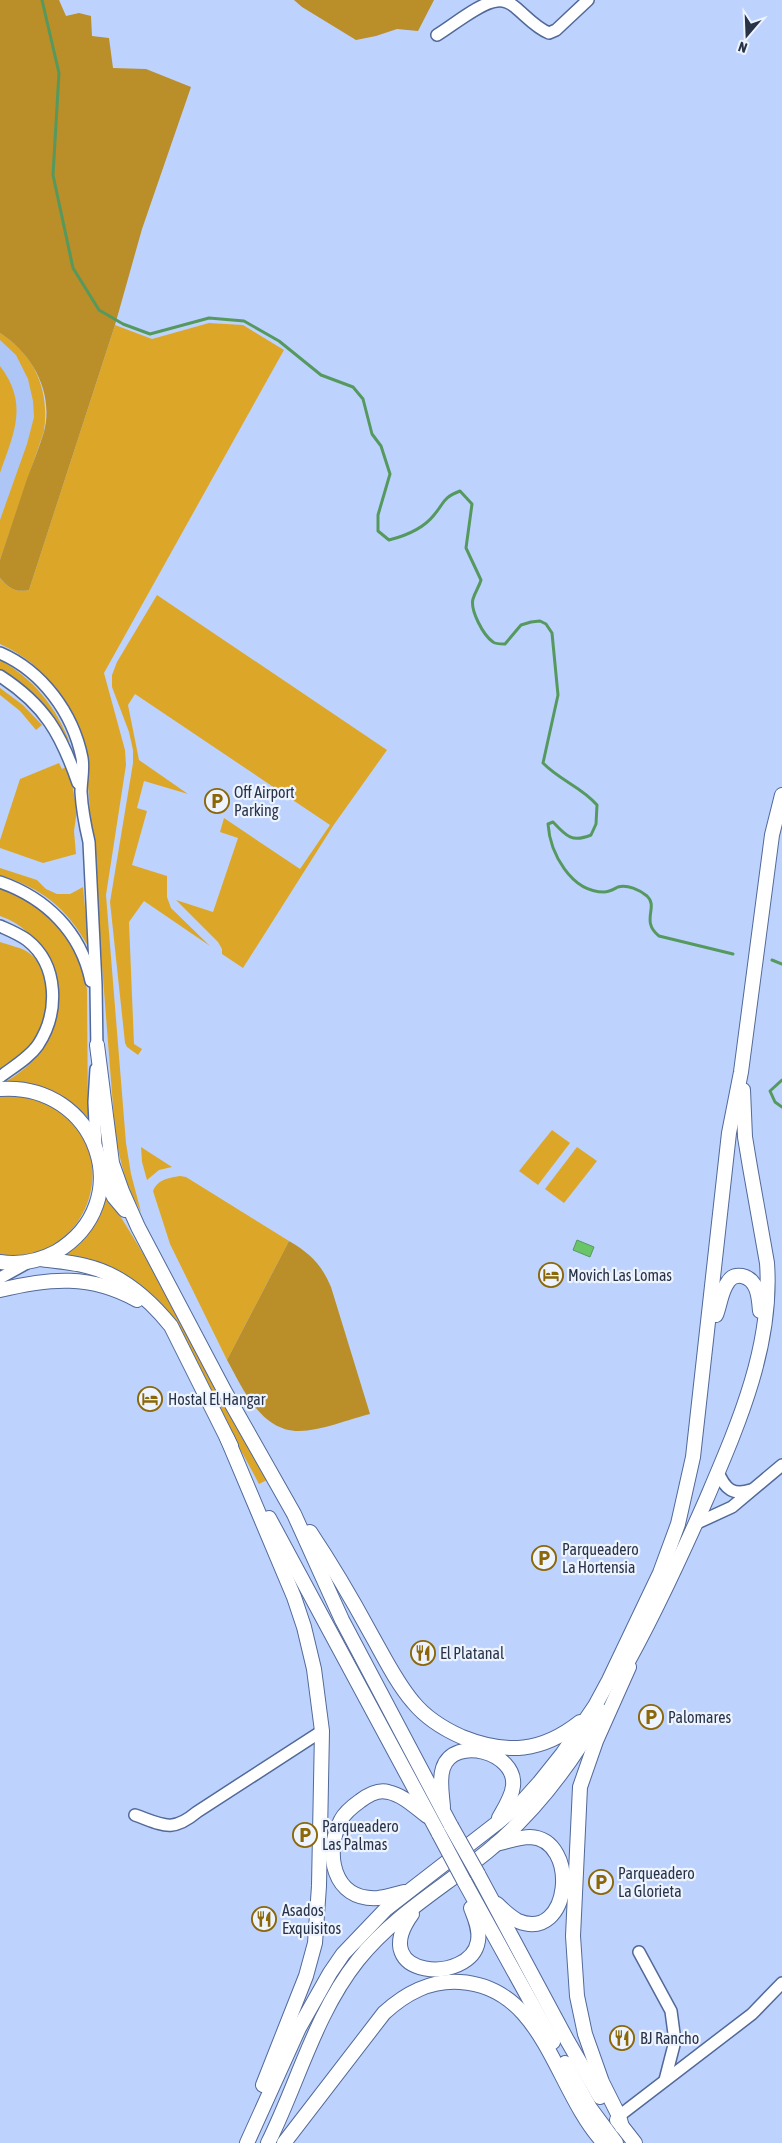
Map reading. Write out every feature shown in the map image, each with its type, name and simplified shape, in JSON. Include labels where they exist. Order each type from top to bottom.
[{"type":"main road","points":[[247,2143],[299,2028],[330,1973],[357,1939],[386,1909],[496,1823],[521,1802],[539,1783],[563,1753],[609,1680],[656,1581],[678,1524],[693,1457],[729,1133],[741,1072],[772,835],[782,795]]},
{"type":"main road","points":[[97,1045],[112,1163],[122,1191],[138,1226],[226,1392],[294,1514],[342,1620],[438,1816]]},
{"type":"main road","points":[[268,2143],[311,2043],[336,1995],[357,1961],[383,1932],[495,1844],[526,1814],[581,1747],[638,1643],[679,1562],[718,1472],[759,1359],[769,1282],[746,1144],[741,1072]]},
{"type":"main road","points":[[0,1089],[29,1090],[42,1094],[67,1108],[86,1128],[97,1154],[100,1169],[114,1197],[138,1226]]},
{"type":"main road","points":[[34,1260],[68,1243],[82,1230],[89,1219],[98,1195],[100,1169]]},
{"type":"main road","points":[[0,1262],[34,1260],[87,1266],[108,1274],[138,1292],[159,1311],[171,1326],[227,1438],[438,1816]]},
{"type":"main road","points":[[706,1348],[724,1288],[729,1280],[737,1275],[752,1281],[759,1295],[761,1342]]},
{"type":"main road","points":[[0,1290],[48,1280],[82,1281],[123,1293],[159,1311]]},
{"type":"main road","points":[[227,1438],[294,1598],[304,1627],[316,1679],[322,1732],[315,1943],[311,1961],[296,2003],[239,2143]]},
{"type":"main road","points":[[294,1514],[318,1544],[406,1694],[424,1713],[438,1724],[449,1731],[493,1748],[522,1748],[546,1742],[565,1733],[588,1715]]},
{"type":"main road","points":[[621,2122],[602,2082],[585,2034],[577,1996],[574,1927],[580,1787],[596,1741],[638,1643]]},
{"type":"main road","points":[[496,1823],[514,1786],[507,1767],[492,1754],[482,1751],[455,1754],[443,1767],[438,1816],[439,1834],[590,2108],[616,2143]]},
{"type":"main road","points":[[408,1891],[378,1898],[360,1895],[350,1891],[336,1874],[332,1862],[332,1847],[342,1819],[351,1808],[374,1792],[386,1791],[397,1794],[438,1816],[451,1826],[566,2040],[605,2104],[621,2122],[635,2143]]},
{"type":"main road","points":[[491,1899],[518,1920],[530,1924],[544,1921],[557,1908],[563,1879],[557,1854],[550,1845],[541,1840],[530,1837],[495,1844]]},
{"type":"main road","points":[[421,1901],[401,1932],[399,1948],[406,1960],[412,1965],[432,1970],[441,1970],[455,1966],[474,1952],[478,1943],[478,1929],[465,1893],[464,1881]]},
{"type":"main road","points":[[284,2143],[384,2013],[405,1996],[419,1989],[435,1982],[450,1981],[480,1984],[499,1992],[511,2000],[544,2043],[599,2142]]},
{"type":"street","points":[[437,35],[486,4],[496,1],[504,1],[514,6],[542,30],[549,33],[556,30],[588,0]]},
{"type":"street","points":[[0,653],[10,657],[31,672],[58,702],[73,731],[82,759],[82,792],[84,824],[88,842],[96,1008],[97,1045],[94,1102],[97,1154]]},
{"type":"street","points":[[0,676],[26,695],[49,720],[68,753],[82,792]]},
{"type":"street","points":[[0,882],[33,896],[54,912],[70,931],[78,944],[87,966],[96,1008]]},
{"type":"street","points":[[0,926],[27,940],[36,948],[52,978],[54,994],[48,1022],[37,1046],[28,1056],[0,1077]]},
{"type":"street","points":[[0,1278],[34,1260]]},
{"type":"street","points":[[695,1524],[732,1508],[782,1465]]},
{"type":"street","points":[[718,1472],[724,1486],[730,1490],[737,1493],[753,1490]]},
{"type":"street","points":[[135,1815],[176,1826],[185,1822],[197,1812],[322,1732]]},
{"type":"street","points":[[639,1952],[671,2011],[674,2041],[665,2080]]},
{"type":"street","points":[[621,2122],[665,2080],[752,2014],[782,1983]]},
{"type":"shaded area","points":[[0,0],[59,0],[66,16],[79,13],[91,16],[92,36],[109,38],[113,68],[146,69],[191,87],[142,229],[115,325],[29,590],[24,591],[13,589],[0,578],[0,560],[44,432],[46,403],[43,389],[31,363],[12,342],[0,333]]},
{"type":"shaded area","points":[[294,0],[434,0],[418,31],[397,29],[356,40],[302,7]]},
{"type":"shaded area","points":[[209,323],[243,325],[284,350],[104,673],[125,750],[126,765],[106,895],[126,1143],[131,1174],[141,1212],[124,1174],[115,1132],[85,747],[72,714],[54,686],[30,662],[0,644],[0,578],[13,589],[20,591],[29,590],[115,325],[152,339]]},
{"type":"shaded area","points":[[0,333],[23,352],[44,431],[0,560]]},
{"type":"shaded area","points":[[0,333],[12,342],[31,363],[42,388],[45,416],[44,431],[0,560],[0,520],[27,444],[34,417],[33,401],[28,379],[16,355],[0,340]]},
{"type":"shaded area","points":[[0,366],[9,380],[14,393],[16,419],[14,432],[0,473]]},
{"type":"shaded area","points":[[157,595],[387,750],[333,826],[243,968],[222,954],[222,949],[218,942],[176,900],[213,912],[238,838],[220,832],[224,818],[300,869],[330,825],[135,694],[128,705],[139,760],[188,794],[144,781],[137,808],[147,811],[132,865],[167,876],[167,897],[171,908],[210,946],[144,901],[129,922],[134,1044],[142,1049],[138,1055],[127,1047],[125,1043],[110,902],[133,763],[133,750],[129,732],[112,687],[112,675],[117,662]]},
{"type":"shaded area","points":[[0,660],[23,676],[42,695],[58,718],[70,743],[40,702],[23,686],[0,671]]},
{"type":"shaded area","points":[[0,688],[23,705],[42,725],[36,730],[20,711],[0,695]]},
{"type":"shaded area","points":[[59,763],[62,769],[66,767],[72,784],[77,810],[74,831],[76,854],[43,863],[0,848],[0,840],[20,779]]},
{"type":"shaded area","points":[[0,868],[37,880],[46,889],[57,894],[70,894],[83,887],[89,948],[81,934],[63,911],[29,887],[0,875]]},
{"type":"shaded area","points":[[0,887],[26,898],[56,921],[77,953],[87,989],[88,1118],[70,1101],[50,1090],[27,1084],[3,1083],[20,1073],[45,1046],[57,1013],[57,995],[54,977],[47,958],[38,944],[21,927],[0,916]]},
{"type":"shaded area","points":[[0,942],[26,951],[35,958],[45,979],[47,1003],[42,1026],[34,1041],[16,1058],[0,1069]]},
{"type":"shaded area","points":[[20,1095],[52,1105],[65,1116],[83,1137],[92,1161],[92,1186],[85,1210],[71,1231],[52,1246],[28,1255],[0,1254],[0,1096]]},
{"type":"shaded area","points":[[552,1130],[570,1143],[538,1185],[519,1171]]},
{"type":"shaded area","points":[[141,1147],[172,1167],[159,1170],[147,1180],[142,1162]]},
{"type":"shaded area","points":[[577,1147],[597,1161],[564,1203],[545,1189]]},
{"type":"shaded area","points":[[186,1177],[289,1241],[227,1360],[170,1244],[153,1191],[158,1184],[168,1178]]},
{"type":"shaded area","points":[[105,1191],[180,1314],[205,1369],[269,1479],[259,1484],[180,1331],[156,1300],[142,1286],[117,1271],[55,1257]]},
{"type":"shaded area","points":[[577,1240],[594,1247],[590,1257],[573,1250]]},
{"type":"shaded area","points":[[289,1241],[314,1260],[331,1287],[370,1414],[316,1429],[299,1431],[286,1429],[274,1424],[255,1406],[227,1360]]},
{"type":"waterway","points":[[42,0],[59,73],[53,175],[73,268],[99,310],[123,324],[150,334],[209,318],[244,321],[279,341],[321,375],[353,387],[363,399],[372,434],[381,446],[390,474],[378,515],[378,531],[389,540],[419,528],[430,520],[447,498],[460,491],[472,504],[466,548],[481,580],[473,599],[473,609],[481,628],[489,639],[500,644],[505,644],[521,625],[531,622],[540,621],[546,624],[552,633],[558,695],[543,763],[597,805],[596,824],[591,835],[579,838],[570,837],[553,822],[548,824],[553,847],[564,869],[572,878],[592,890],[606,892],[625,886],[647,896],[651,905],[651,925],[659,936],[733,954]]},
{"type":"waterway","points":[[772,960],[782,964]]},
{"type":"waterway","points":[[782,1080],[770,1091],[775,1102],[782,1107]]},
{"type":"place","name":"Off Airport Parking","points":[[217,801]]},
{"type":"place","name":"Movich Las Lomas","points":[[551,1275]]},
{"type":"place","name":"Hostal El Hangar","points":[[150,1399]]},
{"type":"place","name":"Parqueadero La Hortensia","points":[[544,1558]]},
{"type":"place","name":"El Platanal","points":[[423,1653]]},
{"type":"place","name":"Palomares","points":[[651,1717]]},
{"type":"place","name":"Parqueadero Las Palmas","points":[[305,1835]]},
{"type":"place","name":"Parqueadero La Glorieta","points":[[601,1882]]},
{"type":"place","name":"Asados Exquisitos","points":[[264,1919]]},
{"type":"place","name":"BJ Rancho","points":[[622,2038]]}]
